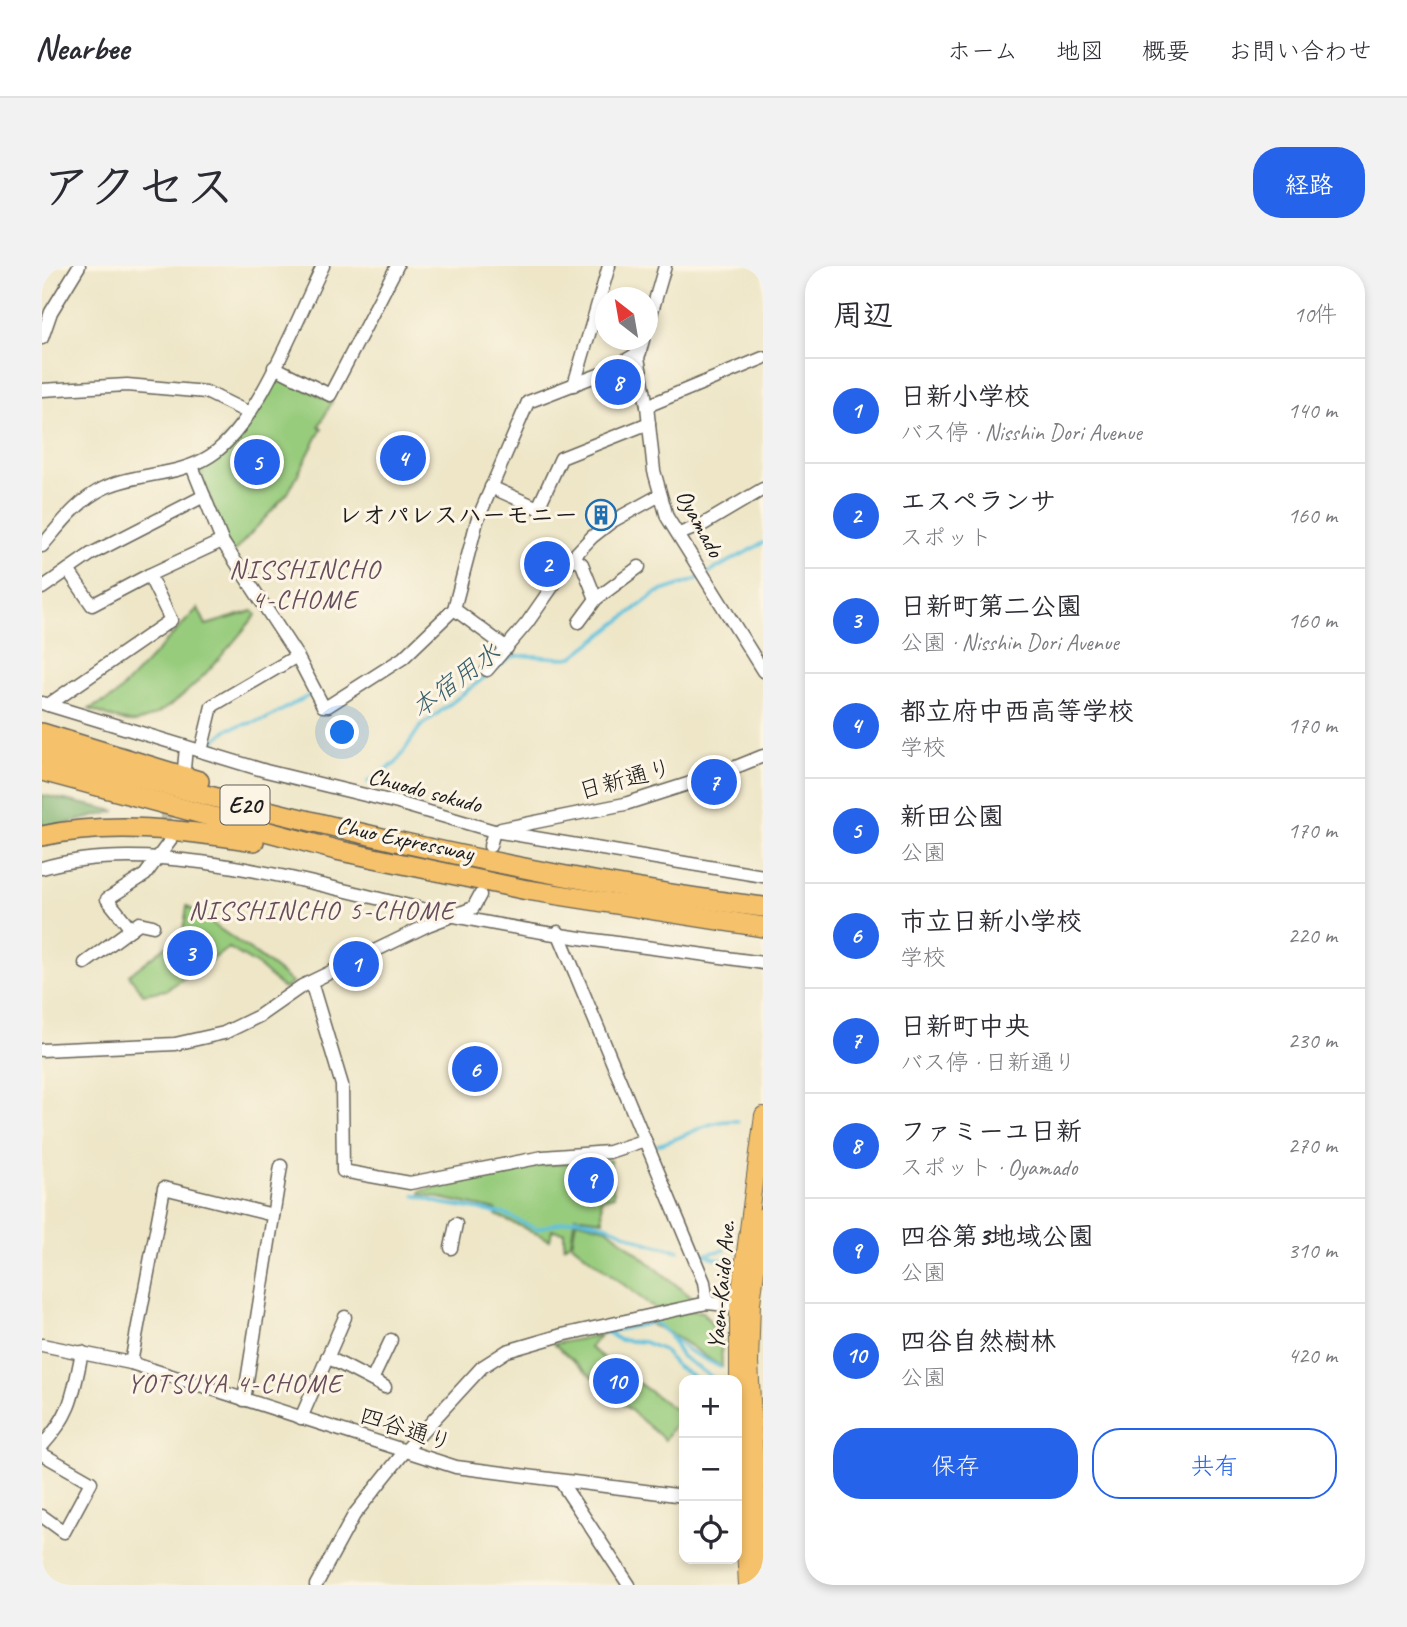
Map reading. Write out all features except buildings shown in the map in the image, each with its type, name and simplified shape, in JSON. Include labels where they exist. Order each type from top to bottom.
[{"type":"highway","points":[[42,733],[449,852]]},
{"type":"highway","name":"Chuo Expressway","points":[[42,752],[196,793],[449,852],[572,877],[763,907]]},
{"type":"highway","name":"Chuo Expressway","points":[[42,771],[239,826],[438,872],[591,901],[763,927]]},
{"type":"highway","points":[[42,836],[110,827],[188,831],[438,872]]},
{"type":"main road","name":"Yaen-Kaido Ave.","points":[[747,1585],[757,1377],[751,1305],[763,1115]]},
{"type":"main road","name":"Yaen-Kaido Ave.","points":[[762,1585],[738,1417],[763,1216]]},
{"type":"street","points":[[42,338],[51,312],[79,266]]},
{"type":"street","points":[[42,546],[75,508],[102,489],[192,466],[224,446],[249,413],[323,266]]},
{"type":"street","points":[[274,367],[330,395],[397,266]]},
{"type":"street","points":[[574,385],[609,266]]},
{"type":"street","points":[[658,290],[665,266]]},
{"type":"street","points":[[192,466],[222,541],[298,656],[323,706],[328,706],[403,658],[454,609],[477,521],[528,402],[606,372],[636,350]]},
{"type":"street","name":"Oyamado","points":[[641,350],[638,358],[660,495],[667,517],[763,671]]},
{"type":"street","points":[[647,406],[763,358]]},
{"type":"street","points":[[42,390],[127,384],[206,392],[249,413]]},
{"type":"street","points":[[491,487],[538,509],[561,458],[649,423]]},
{"type":"street","points":[[679,534],[702,525],[763,489]]},
{"type":"street","points":[[487,670],[507,648],[573,557],[611,522],[660,495]]},
{"type":"street","points":[[42,588],[91,554],[204,496]]},
{"type":"street","points":[[68,570],[92,605],[222,541]]},
{"type":"street","points":[[573,557],[582,564],[597,599]]},
{"type":"street","points":[[579,622],[597,599],[639,567]]},
{"type":"street","points":[[45,704],[171,620],[149,575]]},
{"type":"street","points":[[454,609],[507,648]]},
{"type":"street","points":[[201,751],[212,706],[298,656]]},
{"type":"street","name":"Chuodo sokudo","points":[[45,704],[186,747],[494,831],[763,876]]},
{"type":"street","points":[[182,768],[186,747]]},
{"type":"street","name":"日新通り","points":[[494,831],[625,804],[716,775],[763,756]]},
{"type":"street","points":[[490,846],[494,831]]},
{"type":"street","points":[[131,929],[107,900],[145,874],[160,858],[165,840]]},
{"type":"street","points":[[42,868],[89,859],[160,858],[266,873],[449,915],[763,963]]},
{"type":"street","points":[[42,1050],[175,1044],[209,1038],[247,1023],[311,982],[449,915],[473,908],[480,895]]},
{"type":"street","points":[[85,963],[139,923],[153,926]]},
{"type":"street","points":[[558,932],[704,1282],[706,1303]]},
{"type":"street","points":[[311,982],[342,1085],[344,1171],[410,1183],[543,1157],[609,1152],[645,1140]]},
{"type":"street","points":[[244,1399],[281,1166]]},
{"type":"street","points":[[131,1363],[164,1188],[273,1215]]},
{"type":"street","points":[[451,1248],[456,1224]]},
{"type":"street","points":[[316,1585],[354,1515],[405,1451],[482,1367],[507,1351],[573,1332],[706,1303],[751,1305]]},
{"type":"street","points":[[301,1418],[345,1317]]},
{"type":"street","points":[[372,1380],[391,1340]]},
{"type":"street","name":"四谷通り","points":[[42,1345],[131,1363],[456,1467],[679,1495]]},
{"type":"street","points":[[42,1446],[61,1424],[70,1407],[82,1352]]},
{"type":"street","points":[[327,1357],[385,1387]]},
{"type":"street","points":[[42,1454],[91,1482],[64,1532],[42,1516]]},
{"type":"street","points":[[562,1482],[629,1585]]},
{"type":"green space","points":[[278,374],[332,402],[319,426],[322,428],[288,493],[232,554],[201,476],[203,466]]},
{"type":"green space","points":[[198,608],[206,625],[253,611],[256,615],[202,677],[169,706],[152,716],[131,722],[89,709],[114,697]]},
{"type":"green space","points":[[42,795],[116,811],[42,830]]},
{"type":"green space","points":[[187,906],[292,983],[284,989],[257,965],[229,948],[166,990],[143,994],[129,975],[183,933]]},
{"type":"green space","points":[[610,1160],[614,1196],[601,1199],[603,1220],[575,1216],[571,1241],[564,1246],[564,1232],[552,1230],[550,1240],[496,1215],[497,1210],[421,1194],[421,1191],[541,1165]]},
{"type":"green space","points":[[576,1220],[607,1228],[697,1302],[655,1309],[572,1244]]},
{"type":"green space","points":[[686,1310],[703,1312],[721,1337],[722,1367],[679,1339],[651,1325],[650,1319]]},
{"type":"green space","points":[[600,1335],[590,1348],[679,1413],[679,1417],[665,1440],[554,1344]]},
{"type":"waterway","name":"本宿用水","points":[[368,782],[396,763],[420,727],[511,657],[573,657],[656,593],[695,580],[763,543]]},
{"type":"waterway","points":[[212,743],[228,729],[266,719],[310,695]]},
{"type":"waterway","points":[[657,1145],[717,1122],[738,1121]]},
{"type":"waterway","points":[[415,1195],[440,1203],[505,1214],[536,1229],[577,1218],[606,1225],[647,1243],[679,1251]]},
{"type":"waterway","points":[[705,1254],[725,1250]]},
{"type":"waterway","points":[[703,1254],[724,1261]]},
{"type":"waterway","points":[[603,1333],[654,1322],[687,1350],[720,1367]]},
{"type":"waterway","points":[[607,1332],[619,1340],[644,1342],[663,1350],[676,1366],[690,1375]]},
{"type":"waterway","points":[[670,1337],[681,1356],[709,1375]]},
{"type":"tunnel","points":[[160,840],[171,799]]},
{"type":"place","name":"ファミーユ日新","points":[[618,382]]},
{"type":"place","name":"都立府中西高等学校","points":[[403,458]]},
{"type":"place","name":"新田公園","points":[[257,462]]},
{"type":"place","name":"レオパレスハーモニー","points":[[601,515]]},
{"type":"place","name":"エスペランサ","points":[[547,564]]},
{"type":"place","name":"日新町中央","points":[[714,782]]},
{"type":"place","name":"日新町第二公園","points":[[190,953]]},
{"type":"place","name":"日新小学校","points":[[356,964]]},
{"type":"place","name":"市立日新小学校","points":[[475,1069]]},
{"type":"place","name":"四谷第3地域公園","points":[[591,1180]]},
{"type":"place","name":"四谷自然樹林","points":[[616,1381]]},
{"type":"district","name":"NISSHINCHO 4-CHOME","points":[[305,584]]},
{"type":"district","name":"NISSHINCHO 5-CHOME","points":[[322,910]]},
{"type":"district","name":"YOTSUYA 4-CHOME","points":[[235,1383]]}]
